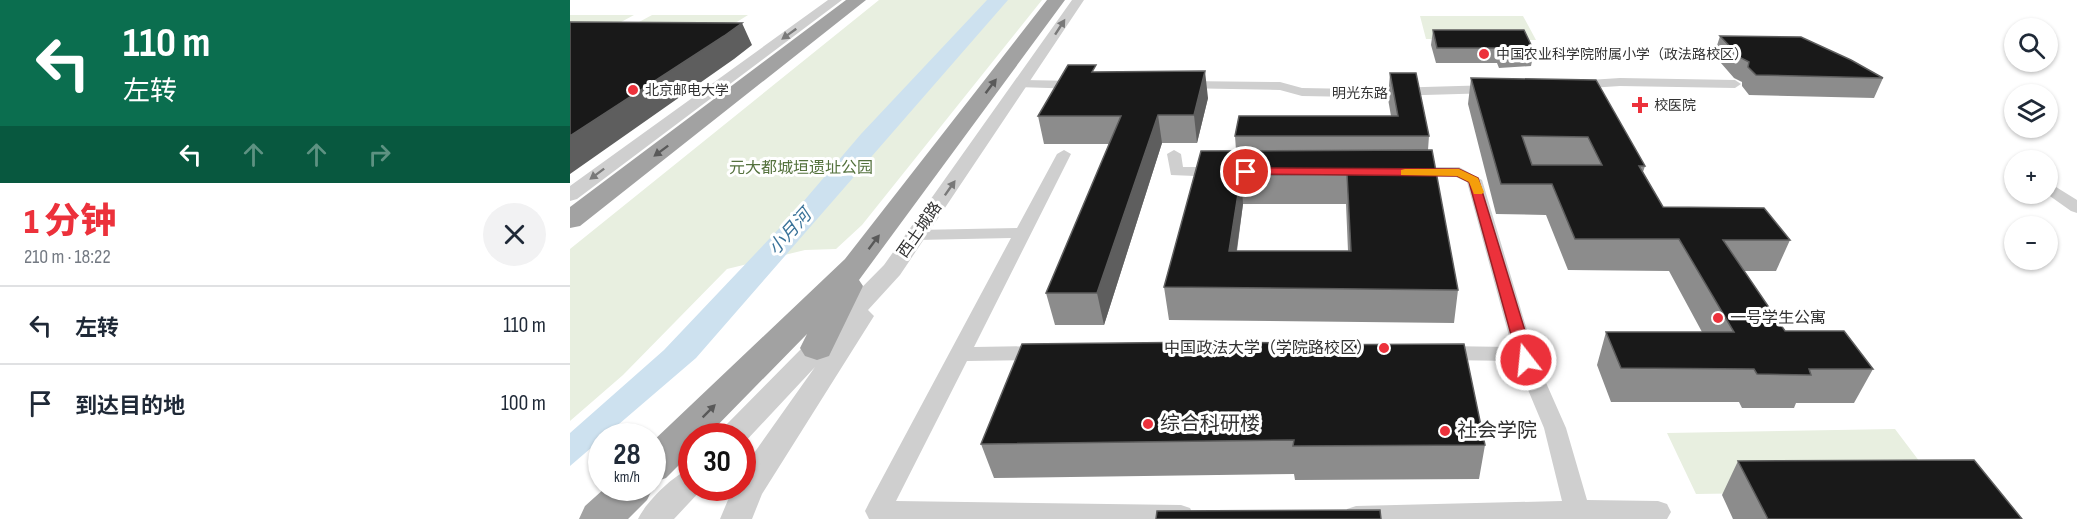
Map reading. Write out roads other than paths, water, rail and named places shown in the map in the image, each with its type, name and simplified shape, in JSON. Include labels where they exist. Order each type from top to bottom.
[{"type":"highway","points":[[570,220],[857,0]]},
{"type":"highway","points":[[666,453],[856,266],[1056,0]]},
{"type":"highway","points":[[657,130],[729,99]]},
{"type":"highway","points":[[817,348],[856,266]]},
{"type":"highway","points":[[600,519],[619,501]]},
{"type":"street","points":[[570,195],[836,0]]},
{"type":"street","name":"西土城路","points":[[745,423],[892,270],[1078,0]]},
{"type":"street","points":[[1555,86],[1620,82],[1734,84]]},
{"type":"street","points":[[1022,84],[1092,85]]},
{"type":"street","name":"明光东路","points":[[1174,85],[1280,86],[1302,92],[1356,93],[1510,88]]},
{"type":"street","points":[[1064,154],[878,511],[1143,517],[1202,516]]},
{"type":"street","points":[[1174,154],[1176,172],[1235,172]]},
{"type":"street","points":[[1388,172],[1459,172],[1474,180],[1524,354],[1555,428],[1577,511]]},
{"type":"street","points":[[2058,194],[2077,208]]},
{"type":"street","points":[[917,235],[1024,233]]},
{"type":"street","points":[[741,506],[892,270]]},
{"type":"street","points":[[741,506],[817,348]]},
{"type":"street","points":[[960,354],[1065,353]]},
{"type":"street","points":[[1418,353],[1524,354]]},
{"type":"street","points":[[654,519],[678,494]]},
{"type":"street","points":[[1332,517],[1391,518],[1577,511],[1658,512]]},
{"type":"water","name":"小月河","points":[[987,0],[1008,0],[696,358],[620,423],[588,423],[588,451],[570,466],[570,433],[664,350],[791,216],[861,134]]},
{"type":"place","name":"中国农业科学院附属小学（政法路校区）","points":[[1484,54]]},
{"type":"place","name":"北京邮电大学","points":[[633,90]]},
{"type":"place","name":"校医院","points":[[1640,105]]},
{"type":"place","name":"一号学生公寓","points":[[1718,318]]},
{"type":"place","name":"中国政法大学（学院路校区）","points":[[1384,348]]},
{"type":"place","name":"综合科研楼","points":[[1148,424]]},
{"type":"place","name":"社会学院","points":[[1445,431]]},
{"type":"park label","name":"元大都城垣遗址公园","points":[[801,168]]}]
